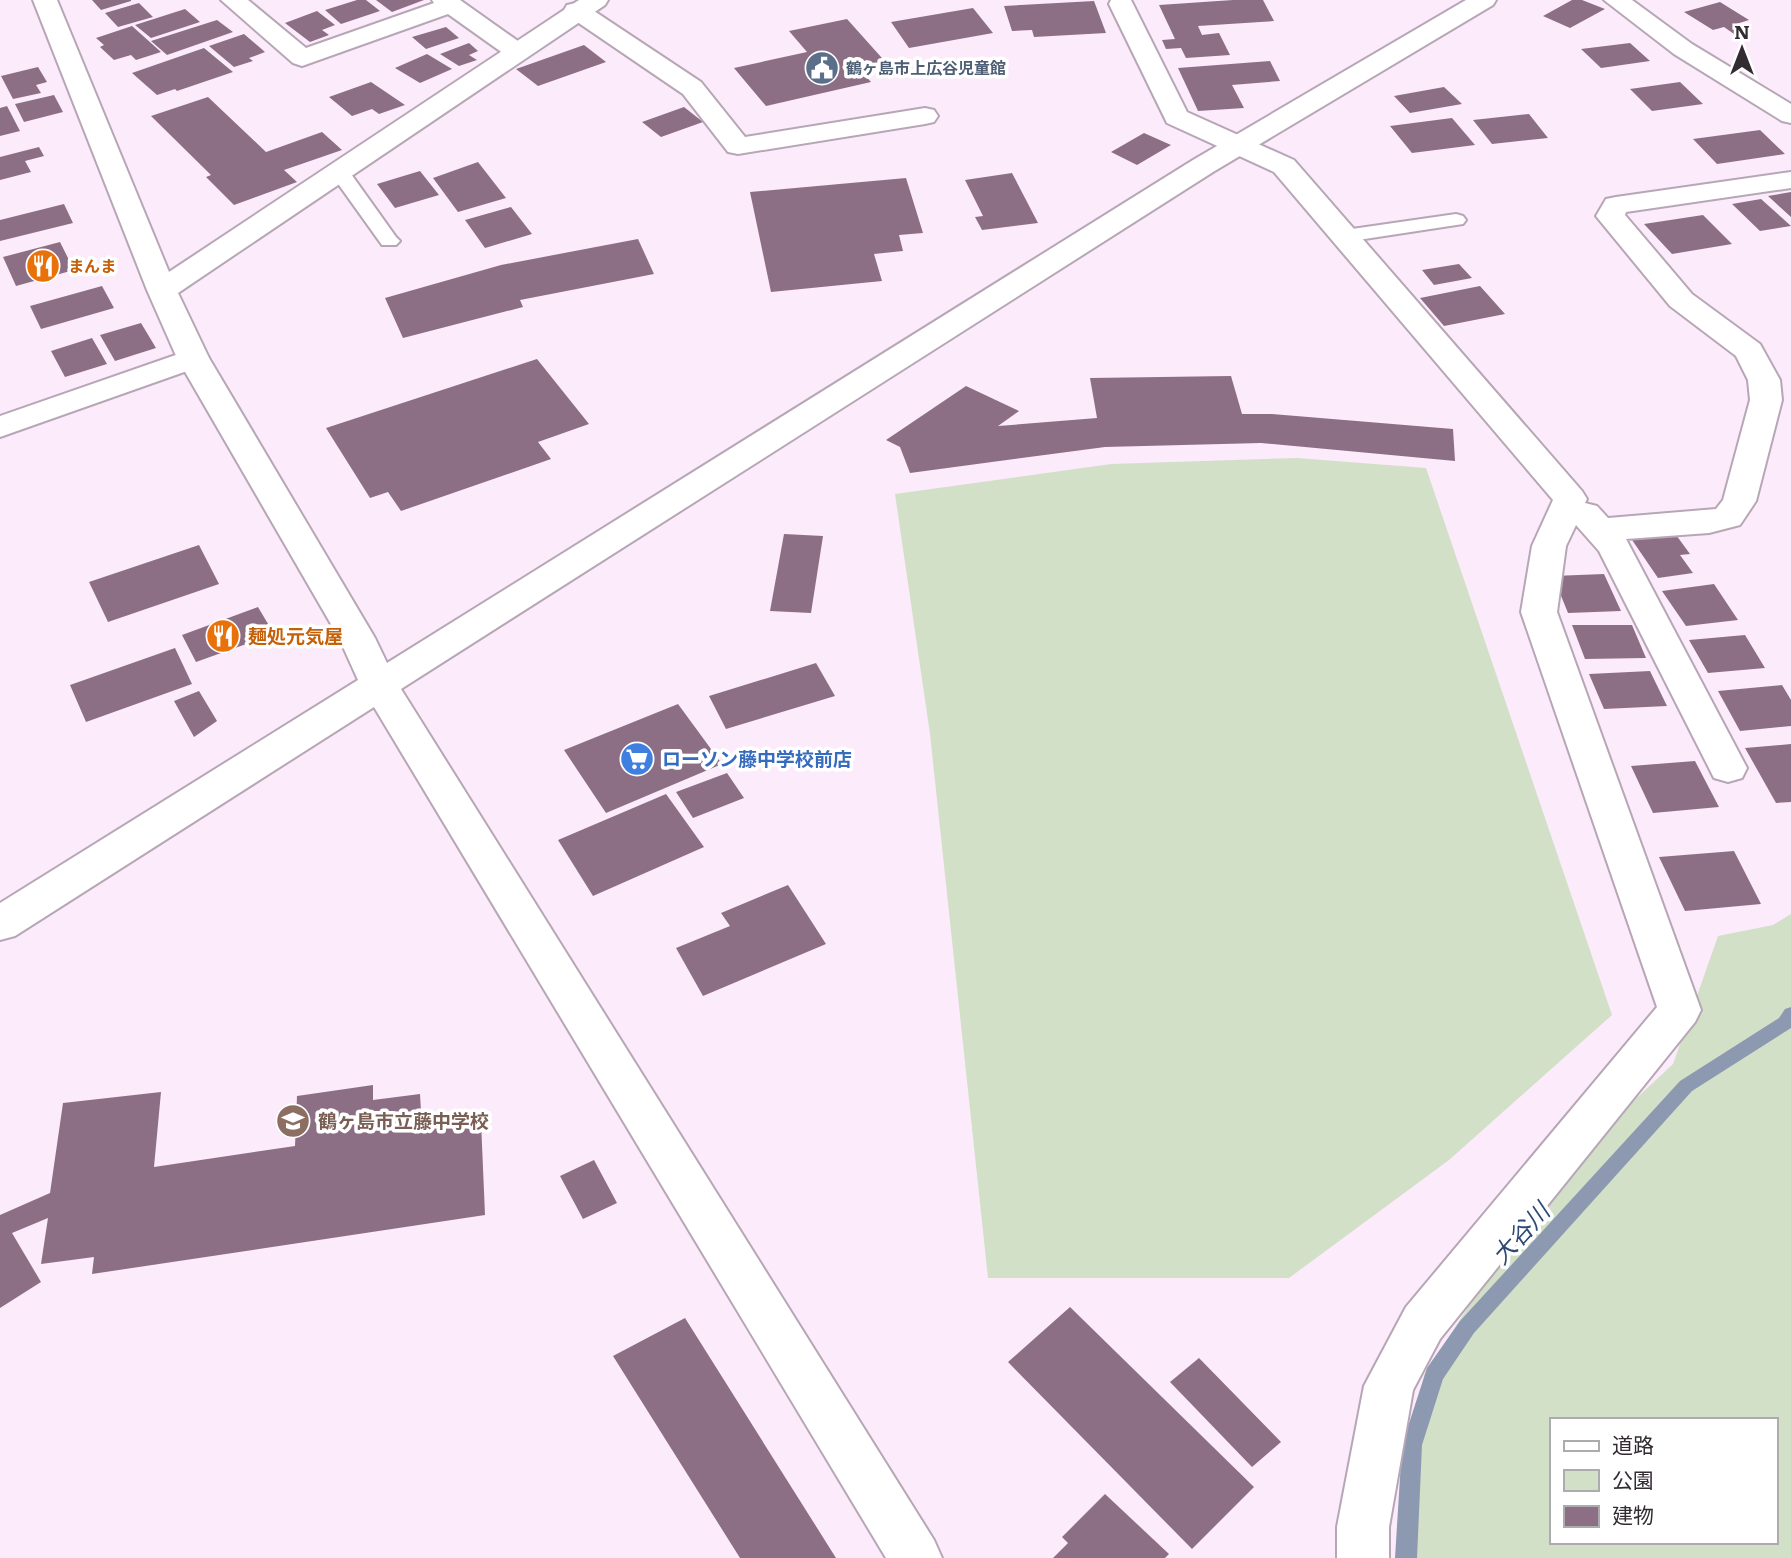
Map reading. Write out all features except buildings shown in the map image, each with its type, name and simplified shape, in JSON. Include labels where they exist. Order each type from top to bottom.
[{"type":"street","points":[[46,0],[162,290],[193,358],[357,638],[378,683],[916,1558]]},
{"type":"street","points":[[233,0],[302,58],[448,3],[516,51]]},
{"type":"street","points":[[0,924],[378,683],[1239,145],[1484,0]]},
{"type":"street","points":[[1616,0],[1683,49],[1791,115]]},
{"type":"street","points":[[1121,4],[1176,117],[1284,166],[1570,499],[1601,530],[1613,546],[1727,768]]},
{"type":"street","points":[[162,290],[586,5],[692,88],[738,146],[925,116]]},
{"type":"street","points":[[1601,530],[1709,522],[1728,517],[1739,502],[1766,400],[1764,380],[1749,351],[1681,300],[1610,216],[1616,205],[1791,180]]},
{"type":"street","points":[[0,427],[193,358]]},
{"type":"street","points":[[1363,1558],[1363,1527],[1389,1387],[1423,1323],[1680,1010],[1539,612],[1549,546],[1570,499]]},
{"type":"lane","points":[[339,171],[389,241]]},
{"type":"lane","points":[[1345,236],[1456,220]]},
{"type":"green space","points":[[1297,458],[1426,468],[1612,1015],[1449,1160],[1289,1278],[988,1278],[930,734],[895,494],[1111,464]]},
{"type":"green space","points":[[1791,914],[1791,1558],[1410,1558],[1424,1375],[1519,1229],[1595,1137],[1673,1064],[1718,936],[1773,925]]},
{"type":"waterway","name":"大谷川","points":[[1406,1558],[1412,1445],[1434,1375],[1467,1327],[1686,1086],[1785,1023],[1791,1014]]},
{"type":"place","name":"鶴ヶ島市上広谷児童館","points":[[822,68]]},
{"type":"place","name":"まんま","points":[[43,266]]},
{"type":"place","name":"麺処元気屋","points":[[223,636]]},
{"type":"place","name":"ローソン藤中学校前店","points":[[637,759]]},
{"type":"place","name":"鶴ヶ島市立藤中学校","points":[[293,1121]]}]
